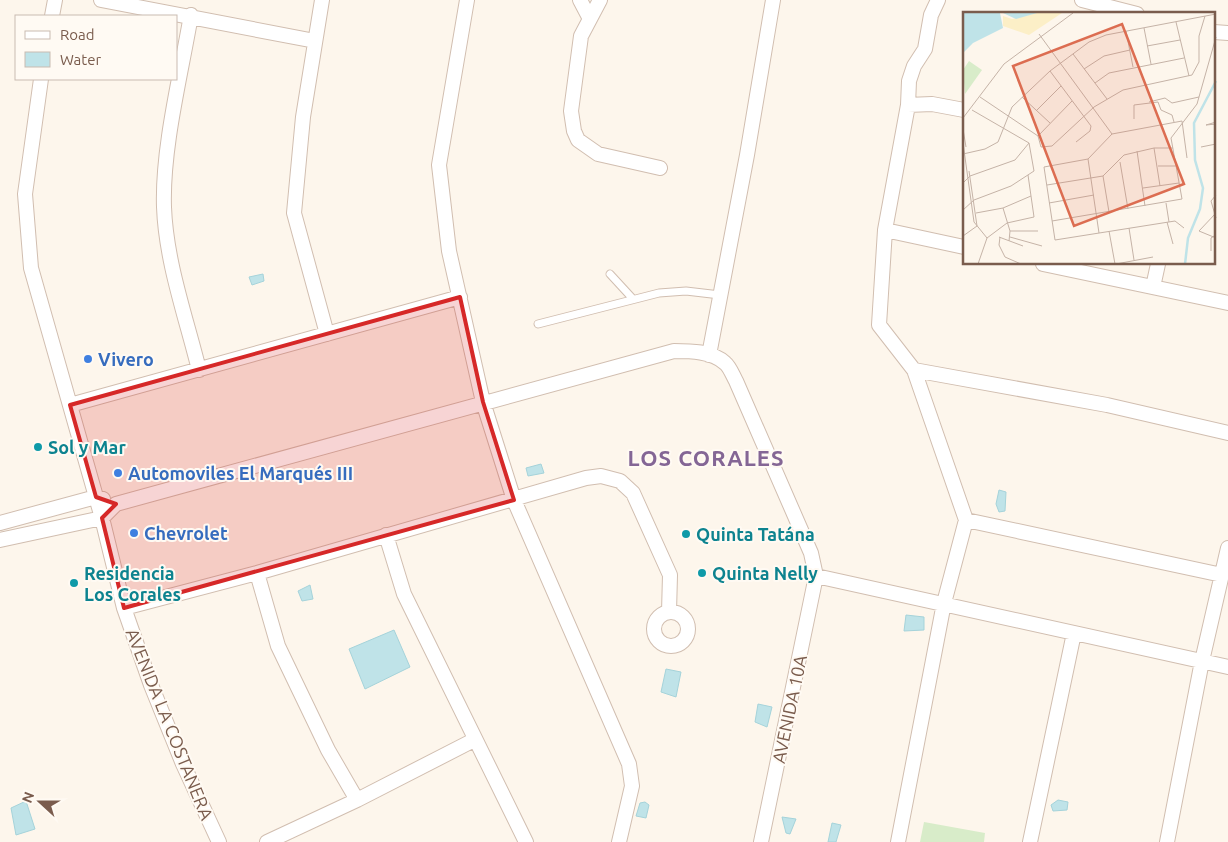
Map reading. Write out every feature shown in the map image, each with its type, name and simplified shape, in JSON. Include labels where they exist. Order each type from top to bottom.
[{"type":"street","points":[[52,15],[55,0]]},
{"type":"street","points":[[101,0],[191,15],[315,41]]},
{"type":"street","points":[[322,0],[303,118],[294,213],[326,334]]},
{"type":"street","points":[[466,0],[439,165],[449,251],[483,402],[514,500],[629,764],[632,786],[619,842]]},
{"type":"street","points":[[580,0],[590,19]]},
{"type":"street","points":[[600,0],[581,36],[571,111],[574,131],[578,140],[587,149],[598,154],[660,168]]},
{"type":"street","points":[[709,355],[773,0]]},
{"type":"street","points":[[898,842],[944,603],[966,520],[914,370],[879,325],[885,230],[908,105],[909,81],[914,66],[925,49],[931,15],[938,0]]},
{"type":"street","points":[[1084,1],[1129,12]]},
{"type":"street","points":[[191,15],[168,153],[164,207],[172,260],[199,370]]},
{"type":"street","name":"AVENIDA LA COSTANERA","points":[[41,80],[25,194],[31,268],[102,518],[124,608],[183,764],[219,842]]},
{"type":"street","points":[[908,105],[932,104],[963,110]]},
{"type":"street","points":[[885,230],[963,247]]},
{"type":"street","points":[[1048,265],[1228,303]]},
{"type":"street","points":[[1153,287],[1158,265]]},
{"type":"street","points":[[70,405],[460,297]]},
{"type":"street","points":[[0,540],[102,518],[116,504],[483,402],[674,351],[694,351],[709,355],[725,363],[736,381],[811,553],[816,576],[1228,667]]},
{"type":"street","points":[[914,370],[1107,405],[1228,433]]},
{"type":"street","points":[[124,608],[257,573],[586,478],[601,476],[620,481],[633,493],[670,575],[669,612]]},
{"type":"street","points":[[0,523],[96,497],[116,504]]},
{"type":"street","points":[[966,520],[1222,575]]},
{"type":"street","points":[[386,535],[404,594],[474,740],[526,842]]},
{"type":"street","points":[[1167,842],[1202,661],[1228,548]]},
{"type":"street","points":[[257,573],[278,646],[328,750],[357,800]]},
{"type":"street","name":"AVENIDA 10A","points":[[761,842],[816,576]]},
{"type":"street","points":[[1030,842],[1074,633]]},
{"type":"street","points":[[267,842],[357,800],[474,740]]},
{"type":"lane","points":[[610,274],[633,299]]},
{"type":"lane","points":[[538,324],[658,293],[686,291],[720,295]]},
{"type":"highlighted area","points":[[460,297],[483,402],[514,500],[124,608],[102,518],[116,504],[96,497],[70,405]]},
{"type":"green space","points":[[924,822],[985,833],[984,842],[920,842]]},
{"type":"water","points":[[263,274],[264,281],[252,285],[249,277]]},
{"type":"water","points":[[541,464],[544,473],[528,476],[526,468]]},
{"type":"water","points":[[999,490],[1006,492],[1005,511],[999,512],[996,504]]},
{"type":"water","points":[[310,585],[313,599],[302,601],[298,591]]},
{"type":"water","points":[[906,615],[924,617],[924,630],[904,631]]},
{"type":"water","points":[[394,630],[410,667],[365,689],[349,649]]},
{"type":"water","points":[[666,669],[681,672],[676,697],[661,692]]},
{"type":"water","points":[[758,704],[772,707],[767,727],[755,722]]},
{"type":"water","points":[[1058,800],[1068,802],[1067,810],[1053,811],[1051,805]]},
{"type":"water","points":[[26,801],[35,829],[16,835],[11,808]]},
{"type":"water","points":[[645,802],[649,805],[646,818],[636,816],[640,803]]},
{"type":"water","points":[[782,817],[796,819],[790,834],[786,833]]},
{"type":"water","points":[[832,823],[841,825],[836,842],[828,842]]},
{"type":"place","name":"Vivero","points":[[88,359]]},
{"type":"place","name":"Sol y Mar","points":[[38,447]]},
{"type":"place","name":"Automoviles El Marqués III","points":[[118,473]]},
{"type":"place","name":"Chevrolet","points":[[134,533]]},
{"type":"place","name":"Quinta Tatána","points":[[686,534]]},
{"type":"place","name":"Quinta Nelly","points":[[702,573]]},
{"type":"place","name":"Residencia Los Corales","points":[[74,583]]},
{"type":"district","name":"LOS CORALES","points":[[706,457]]}]
